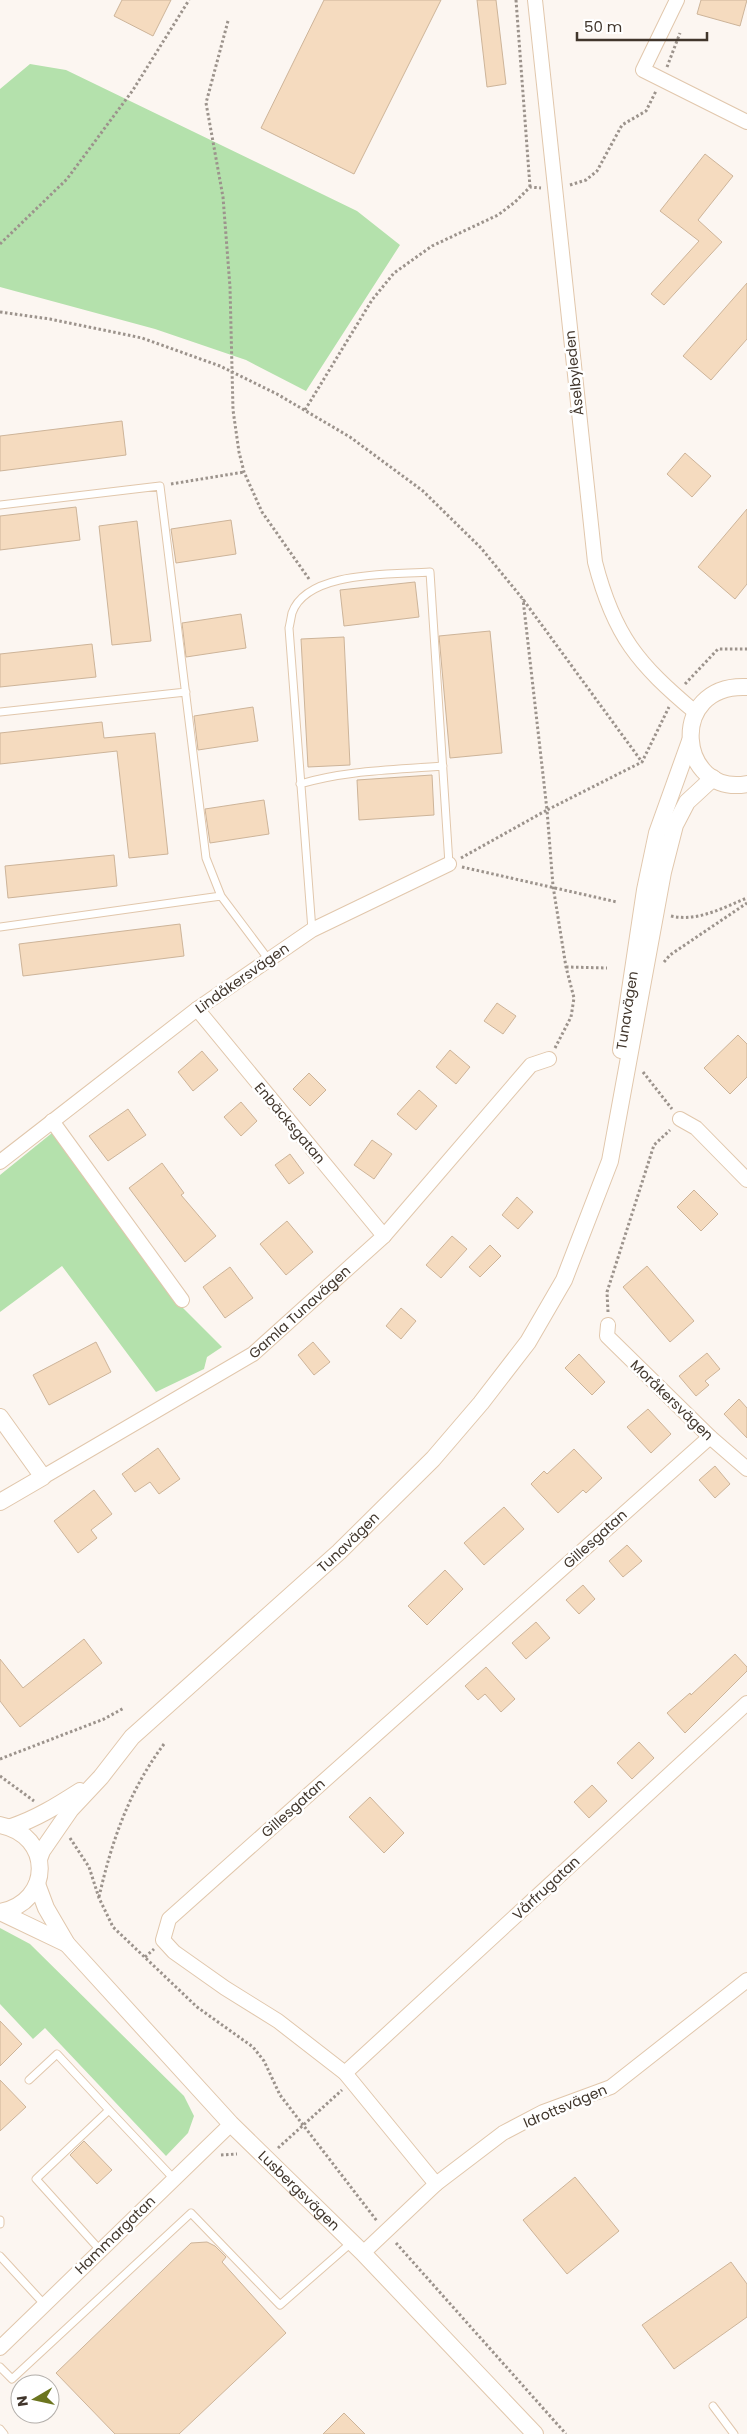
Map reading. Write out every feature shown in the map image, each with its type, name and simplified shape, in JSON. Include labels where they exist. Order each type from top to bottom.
[{"type":"street","name":"Åselbyleden","points":[[534,0],[595,562],[607,601],[622,637],[634,654],[695,712]]},
{"type":"street","points":[[677,0],[643,70],[747,122]]},
{"type":"street","points":[[695,712],[704,700],[717,691],[747,685]]},
{"type":"street","name":"Tunavägen","points":[[564,1280],[603,1161],[645,890],[665,806],[690,741],[690,726],[695,712]]},
{"type":"street","points":[[690,741],[697,761],[713,778],[728,784],[747,784]]},
{"type":"street","name":"Tunavägen","points":[[39,1859],[42,1851],[71,1810],[101,1777],[132,1737],[339,1552],[433,1459],[481,1403],[528,1342],[564,1280],[610,1161],[669,843],[675,825],[687,802],[713,778]]},
{"type":"street","name":"Lindåkersvägen","points":[[0,1162],[197,1009],[312,930],[449,864]]},
{"type":"street","name":"Enbäcksgatan","points":[[197,1009],[384,1236]]},
{"type":"street","name":"Gamla Tunavägen","points":[[0,1502],[253,1354],[384,1236],[531,1065],[549,1059]]},
{"type":"street","points":[[680,1120],[696,1128],[747,1180]]},
{"type":"street","points":[[52,1121],[182,1300]]},
{"type":"street","name":"Moråkersvägen","points":[[608,1325],[607,1336],[710,1437],[747,1469]]},
{"type":"street","points":[[0,1417],[43,1477]]},
{"type":"street","name":"Gillesgatan","points":[[436,2184],[345,2073],[278,2021],[224,1988],[174,1952],[164,1940],[169,1919],[710,1437]]},
{"type":"street","name":"Vårfrugatan","points":[[345,2073],[747,1703]]},
{"type":"street","name":"Tunavägen","points":[[5,1826],[51,1810],[101,1777]]},
{"type":"street","points":[[0,1912],[17,1907],[26,1901],[37,1884],[40,1872],[39,1859],[28,1838],[5,1826]]},
{"type":"street","name":"Lusbergsvägen","points":[[37,1884],[46,1908],[67,1944],[231,2124],[358,2247],[535,2434]]},
{"type":"street","name":"Lusbergsvägen","points":[[0,1912],[67,1944]]},
{"type":"street","name":"Idrottsvägen","points":[[358,2247],[386,2232],[436,2184],[503,2134],[543,2112],[611,2087],[747,1980]]},
{"type":"street","name":"Hammargatan","points":[[0,2348],[231,2124]]},
{"type":"lane","points":[[0,505],[160,486],[206,858],[221,896],[268,960]]},
{"type":"lane","points":[[312,930],[289,628],[292,612],[305,596],[338,579],[430,572],[449,864]]},
{"type":"lane","points":[[0,712],[186,692]]},
{"type":"lane","points":[[300,784],[323,777],[354,773],[443,766]]},
{"type":"lane","points":[[0,926],[221,896]]},
{"type":"lane","points":[[30,2080],[57,2054],[174,2179]]},
{"type":"lane","points":[[100,2250],[36,2179],[109,2110]]},
{"type":"lane","points":[[0,2367],[12,2379],[191,2213],[280,2305],[358,2247]]},
{"type":"lane","points":[[0,2256],[44,2304]]},
{"type":"lane","points":[[713,2406],[734,2434]]},
{"type":"lane","points":[[0,2429],[4,2434]]},
{"type":"path","points":[[0,244],[67,179],[132,90],[189,0]]},
{"type":"path","points":[[305,410],[372,300],[394,273],[432,246],[498,215],[516,202],[530,187],[516,0]]},
{"type":"path","points":[[228,21],[206,102],[223,197],[230,287],[233,410],[244,472],[262,512],[317,589]]},
{"type":"path","points":[[530,187],[536,189],[576,184],[592,176],[597,171],[622,125],[646,111],[662,79],[682,26]]},
{"type":"path","points":[[0,312],[50,319],[142,338],[220,366],[277,394],[350,436],[423,491],[481,548],[522,598],[642,762]]},
{"type":"path","points":[[160,486],[244,472]]},
{"type":"path","points":[[522,598],[547,810],[553,886],[566,967],[574,998],[571,1017],[549,1059]]},
{"type":"path","points":[[449,864],[547,810],[642,762],[675,695],[718,649],[747,649]]},
{"type":"path","points":[[449,864],[617,902]]},
{"type":"path","points":[[667,914],[687,918],[698,917],[747,898]]},
{"type":"path","points":[[657,969],[670,955],[747,903]]},
{"type":"path","points":[[566,967],[608,968]]},
{"type":"path","points":[[608,1325],[607,1292],[654,1145],[680,1120],[642,1071]]},
{"type":"path","points":[[0,1759],[104,1719],[124,1708]]},
{"type":"path","points":[[99,1898],[117,1830],[130,1796],[144,1771],[164,1744]]},
{"type":"path","points":[[0,1776],[42,1807]]},
{"type":"path","points":[[68,1836],[89,1867],[99,1898],[113,1927],[197,2007],[253,2047],[264,2061],[280,2095],[302,2127],[386,2232],[566,2434]]},
{"type":"green space","points":[[30,64],[66,70],[357,211],[400,245],[306,391],[246,360],[155,329],[0,287],[0,89]]},
{"type":"green space","points":[[52,1133],[181,1306],[222,1347],[207,1357],[204,1369],[156,1392],[62,1266],[0,1312],[0,1175]]},
{"type":"green space","points":[[0,1928],[30,1944],[184,2096],[194,2116],[188,2133],[166,2156],[45,2028],[33,2039],[0,2004]]},
{"type":"building","points":[[122,0],[171,0],[153,36],[114,16]]},
{"type":"building","points":[[324,0],[441,0],[354,174],[261,128]]},
{"type":"building","points":[[477,0],[496,0],[506,84],[487,87]]},
{"type":"building","points":[[701,0],[747,0],[740,26],[697,14]]},
{"type":"building","points":[[705,154],[733,176],[698,220],[722,242],[664,305],[651,294],[699,241],[660,211]]},
{"type":"building","points":[[747,283],[747,339],[711,380],[683,356]]},
{"type":"building","points":[[122,421],[126,455],[0,471],[0,436]]},
{"type":"building","points":[[685,453],[711,476],[692,497],[667,474]]},
{"type":"building","points":[[76,507],[80,540],[0,550],[0,516]]},
{"type":"building","points":[[747,509],[747,584],[735,599],[698,567]]},
{"type":"building","points":[[231,520],[236,554],[176,563],[171,529]]},
{"type":"building","points":[[137,521],[151,641],[112,645],[99,526]]},
{"type":"building","points":[[415,582],[419,617],[344,626],[340,590]]},
{"type":"building","points":[[241,614],[246,648],[186,657],[182,623]]},
{"type":"building","points":[[490,631],[502,753],[450,758],[439,636]]},
{"type":"building","points":[[344,637],[350,765],[308,767],[301,639]]},
{"type":"building","points":[[92,644],[96,677],[0,687],[0,654]]},
{"type":"building","points":[[253,707],[258,741],[198,750],[194,716]]},
{"type":"building","points":[[102,722],[104,738],[155,733],[168,854],[129,858],[117,751],[0,764],[0,733]]},
{"type":"building","points":[[432,775],[434,815],[359,820],[357,780]]},
{"type":"building","points":[[264,800],[269,834],[210,843],[205,809]]},
{"type":"building","points":[[114,855],[117,886],[8,898],[5,866]]},
{"type":"building","points":[[180,924],[184,956],[23,976],[19,944]]},
{"type":"building","points":[[497,1003],[516,1016],[503,1034],[484,1021]]},
{"type":"building","points":[[738,1035],[747,1044],[747,1077],[730,1094],[704,1068]]},
{"type":"building","points":[[450,1050],[470,1067],[456,1084],[436,1067]]},
{"type":"building","points":[[202,1051],[218,1070],[193,1091],[178,1072]]},
{"type":"building","points":[[309,1073],[326,1090],[310,1106],[293,1089]]},
{"type":"building","points":[[419,1090],[437,1106],[416,1130],[397,1114]]},
{"type":"building","points":[[241,1102],[257,1121],[241,1136],[224,1117]]},
{"type":"building","points":[[128,1109],[146,1135],[108,1161],[89,1136]]},
{"type":"building","points":[[372,1140],[392,1154],[374,1179],[354,1165]]},
{"type":"building","points":[[290,1154],[304,1173],[289,1184],[275,1165]]},
{"type":"building","points":[[162,1163],[184,1193],[181,1195],[216,1236],[185,1262],[129,1188]]},
{"type":"building","points":[[694,1190],[718,1214],[701,1231],[677,1207]]},
{"type":"building","points":[[517,1197],[533,1212],[518,1229],[502,1215]]},
{"type":"building","points":[[287,1221],[313,1252],[286,1275],[260,1244]]},
{"type":"building","points":[[452,1236],[467,1249],[441,1278],[426,1265]]},
{"type":"building","points":[[490,1245],[501,1256],[480,1277],[469,1267]]},
{"type":"building","points":[[647,1266],[694,1321],[670,1342],[623,1287]]},
{"type":"building","points":[[230,1267],[253,1298],[225,1318],[203,1287]]},
{"type":"building","points":[[401,1308],[416,1321],[401,1339],[386,1326]]},
{"type":"building","points":[[96,1342],[111,1372],[49,1405],[33,1375]]},
{"type":"building","points":[[313,1342],[330,1362],[314,1375],[298,1355]]},
{"type":"building","points":[[707,1353],[720,1369],[705,1381],[709,1385],[696,1396],[679,1376]]},
{"type":"building","points":[[579,1354],[605,1382],[592,1395],[565,1368]]},
{"type":"building","points":[[739,1399],[747,1408],[747,1438],[724,1414]]},
{"type":"building","points":[[648,1409],[671,1434],[651,1453],[627,1427]]},
{"type":"building","points":[[158,1448],[180,1479],[159,1494],[150,1482],[135,1492],[122,1474]]},
{"type":"building","points":[[574,1449],[602,1478],[586,1493],[583,1490],[558,1513],[531,1484],[544,1471],[547,1474]]},
{"type":"building","points":[[715,1466],[730,1484],[715,1498],[699,1480]]},
{"type":"building","points":[[94,1490],[112,1514],[91,1530],[97,1538],[78,1553],[54,1521]]},
{"type":"building","points":[[504,1507],[524,1529],[484,1565],[464,1543]]},
{"type":"building","points":[[627,1545],[642,1561],[623,1577],[609,1561]]},
{"type":"building","points":[[445,1570],[463,1589],[427,1625],[408,1606]]},
{"type":"building","points":[[583,1585],[595,1599],[579,1614],[566,1600]]},
{"type":"building","points":[[536,1622],[550,1638],[526,1659],[512,1643]]},
{"type":"building","points":[[84,1639],[102,1663],[20,1727],[0,1701],[0,1659],[23,1688]]},
{"type":"building","points":[[735,1654],[747,1667],[747,1671],[685,1733],[667,1713],[690,1693],[691,1695]]},
{"type":"building","points":[[486,1667],[515,1699],[501,1712],[485,1694],[478,1700],[465,1686]]},
{"type":"building","points":[[639,1742],[654,1758],[632,1779],[617,1763]]},
{"type":"building","points":[[592,1785],[607,1801],[589,1818],[574,1802]]},
{"type":"building","points":[[370,1797],[404,1833],[384,1853],[349,1817]]},
{"type":"building","points":[[0,2021],[22,2044],[0,2066]]},
{"type":"building","points":[[0,2080],[26,2107],[0,2131]]},
{"type":"building","points":[[84,2141],[112,2170],[97,2184],[70,2155]]},
{"type":"building","points":[[575,2177],[619,2231],[567,2274],[523,2220]]},
{"type":"building","points":[[207,2242],[215,2246],[226,2257],[222,2262],[286,2333],[179,2434],[115,2434],[60,2377],[60,2374],[56,2373],[191,2243]]},
{"type":"building","points":[[731,2262],[747,2284],[747,2317],[674,2369],[642,2325]]},
{"type":"building","points":[[344,2413],[365,2434],[323,2434]]}]
